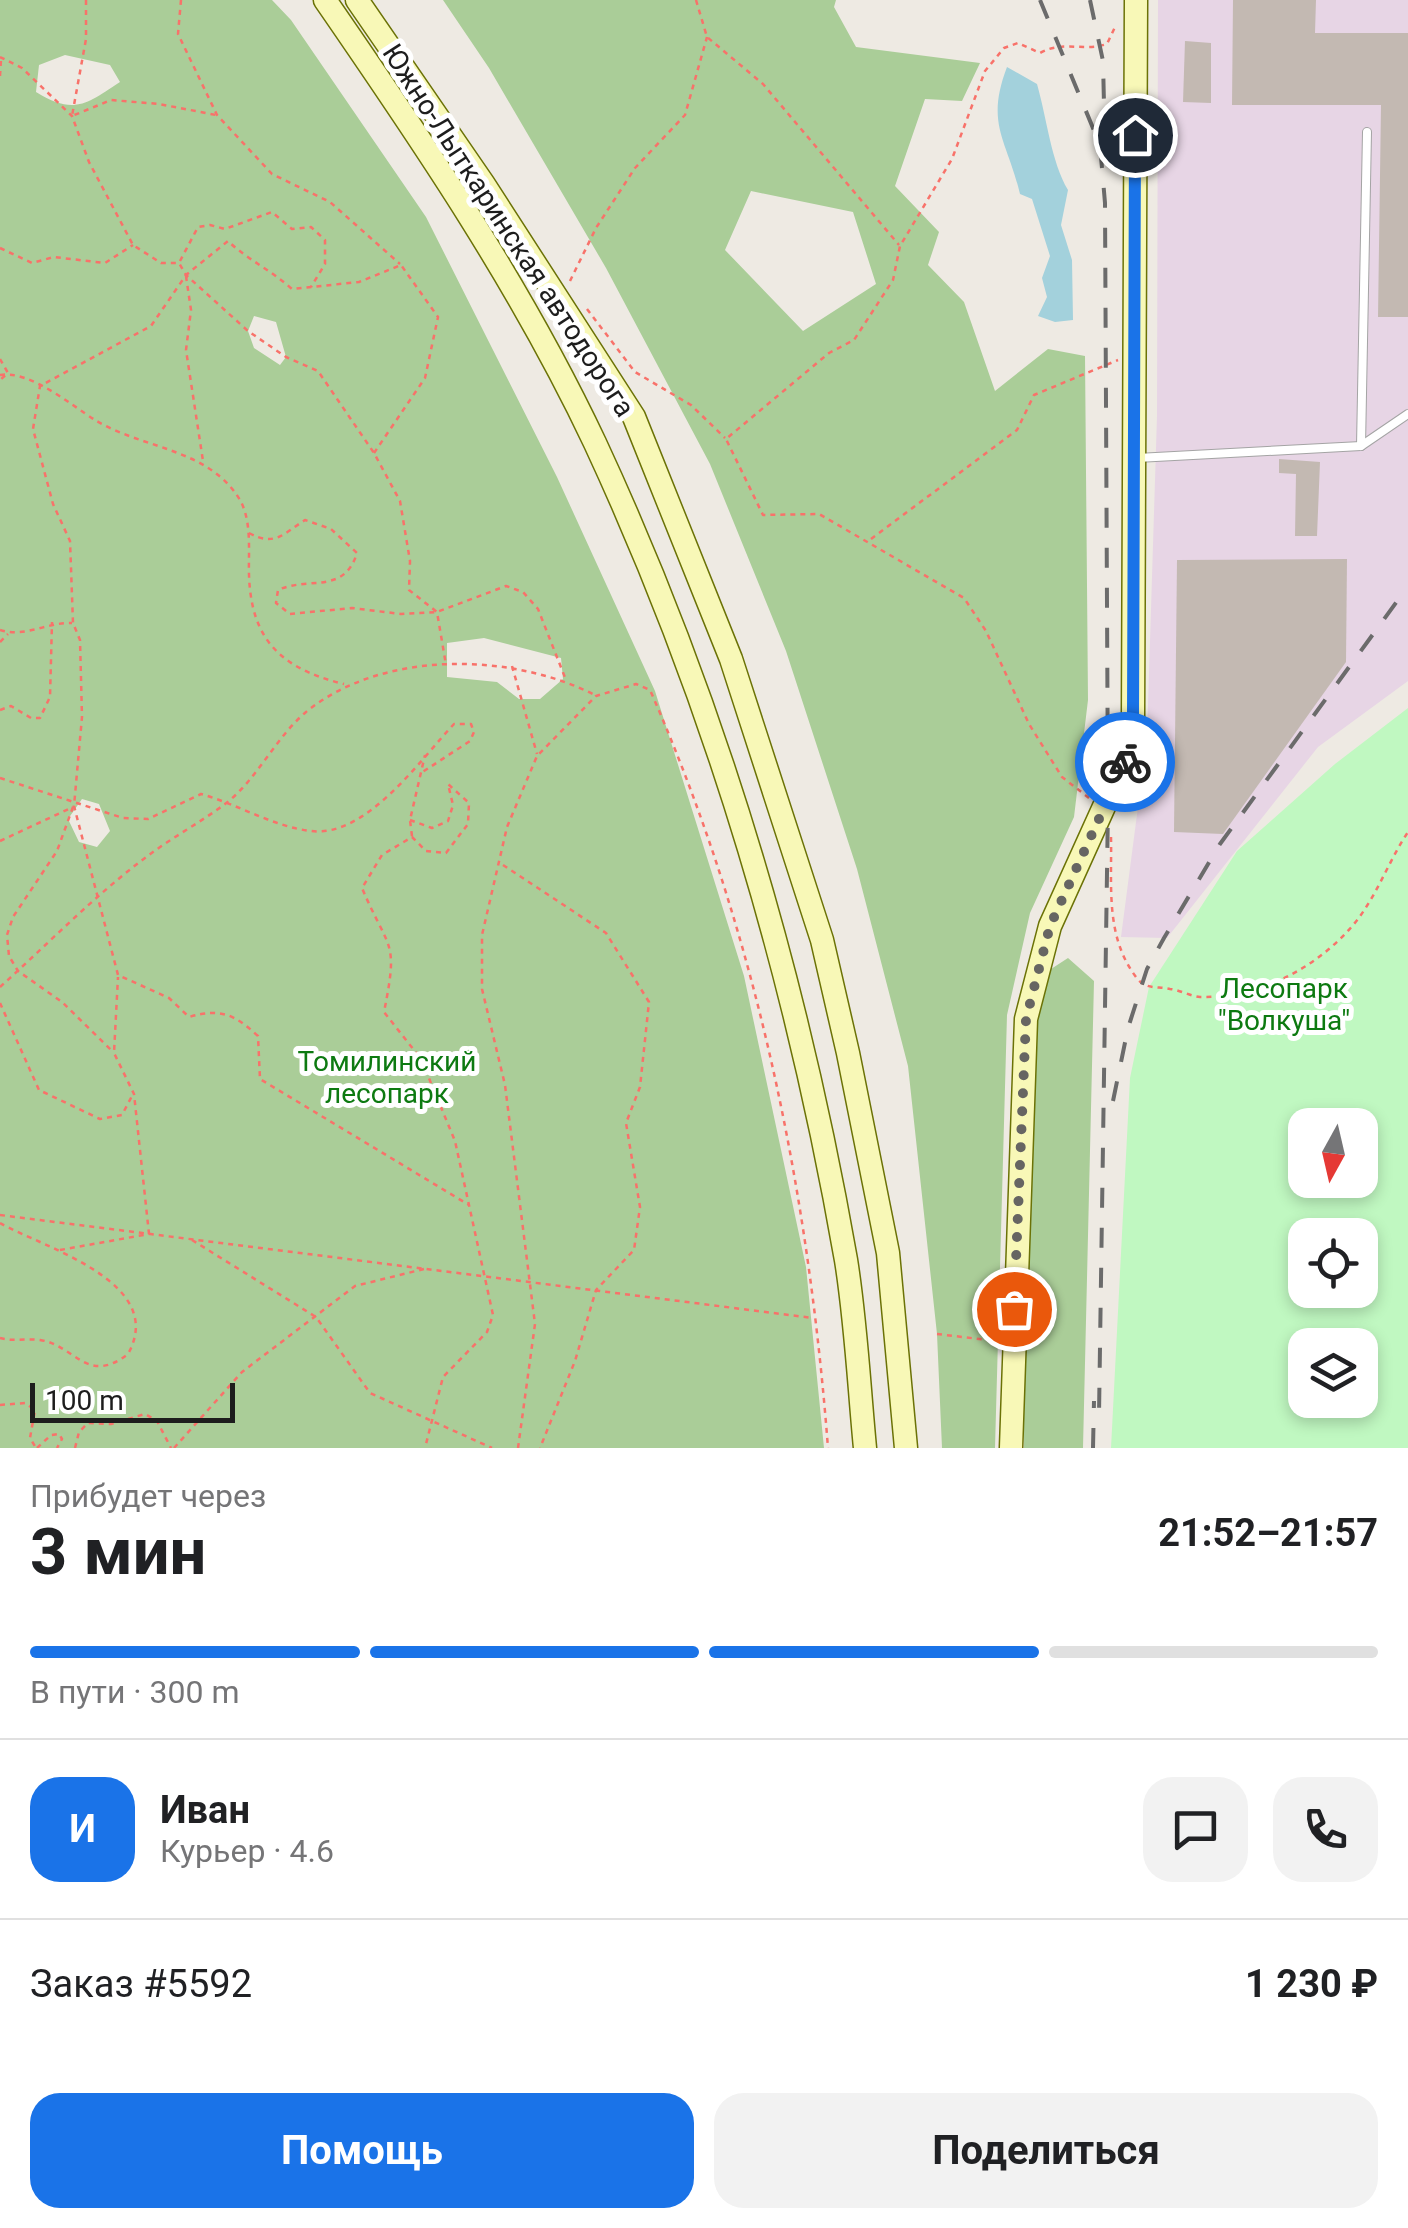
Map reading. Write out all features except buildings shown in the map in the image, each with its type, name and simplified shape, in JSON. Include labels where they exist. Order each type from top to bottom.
[{"type":"main road","name":"Южно-Лыткаринская автодорога","points":[[325,0],[462,198],[585,424],[694,679],[783,968],[846,1262],[866,1448]]},
{"type":"main road","name":"Южно-Лыткаринская автодорога","points":[[357,0],[634,417],[731,660],[822,940],[848,1053],[888,1253],[906,1448]]},
{"type":"main road","points":[[1011,1448],[1026,1019],[1050,926],[1108,817],[1133,720],[1136,10]]},
{"type":"lane","points":[[1361,446],[1367,132]]},
{"type":"lane","points":[[1132,458],[1361,446],[1408,414]]},
{"type":"path","points":[[72,116],[86,38],[86,0]]},
{"type":"path","points":[[181,0],[178,34],[217,115],[272,174],[330,202],[401,264],[438,316],[424,378],[374,453]]},
{"type":"path","points":[[696,0],[707,36],[763,84],[900,246]]},
{"type":"path","points":[[726,439],[828,354],[854,340],[893,280],[900,246],[952,160],[985,71],[1004,48],[1018,43],[1040,53],[1058,43],[1092,49],[1107,44],[1114,27],[1136,10]]},
{"type":"path","points":[[563,296],[596,228],[635,168],[685,115],[707,36]]},
{"type":"path","points":[[0,76],[1,58],[22,68],[72,116],[88,162],[133,244],[161,263],[179,262]]},
{"type":"path","points":[[72,116],[110,100],[217,115]]},
{"type":"path","points":[[179,262],[198,227],[210,224],[225,230],[272,212],[292,228],[311,227],[325,240],[325,264],[310,288]]},
{"type":"path","points":[[40,386],[151,326],[186,275],[228,241],[249,261],[292,288],[359,282],[401,264]]},
{"type":"path","points":[[0,248],[32,263],[54,257],[105,262],[133,244]]},
{"type":"path","points":[[179,262],[186,275],[248,331],[286,357],[318,371],[374,453],[400,501],[410,561],[408,590],[436,612],[446,666]]},
{"type":"path","points":[[186,275],[191,310],[186,350],[204,463]]},
{"type":"path","points":[[576,303],[589,310],[635,372],[691,405],[726,439],[762,515],[819,514],[870,540],[964,598],[986,631],[1029,724],[1062,777],[1108,817],[1113,933],[1137,980],[1150,988],[1198,997],[1260,989],[1288,979],[1352,926],[1408,832]]},
{"type":"path","points":[[870,540],[1016,430],[1034,394],[1126,357]]},
{"type":"path","points":[[0,360],[8,373],[40,386],[105,426],[204,463],[240,500],[250,533],[249,601],[262,638],[294,667],[345,684]]},
{"type":"path","points":[[0,378],[8,373]]},
{"type":"path","points":[[40,386],[33,429],[53,504],[70,542],[73,623],[80,640],[82,717],[74,806],[57,851],[13,917],[7,935],[9,956],[18,970],[62,1002],[114,1053],[134,1094],[149,1234]]},
{"type":"path","points":[[250,533],[264,541],[278,540],[305,520],[331,528],[357,553],[352,570],[335,580],[278,590],[276,603],[290,614],[352,608],[400,614],[436,612],[506,586],[524,592],[538,609],[558,668],[567,681]]},
{"type":"path","points":[[0,642],[9,633],[52,622],[73,623]]},
{"type":"path","points":[[0,710],[11,706],[31,718],[40,718],[50,698],[52,622]]},
{"type":"path","points":[[0,630],[9,633]]},
{"type":"path","points":[[0,987],[148,855],[229,802],[303,714],[345,684],[446,666],[512,666],[567,681],[596,696]]},
{"type":"path","points":[[512,666],[537,756]]},
{"type":"path","points":[[518,1448],[535,1324],[526,1282],[522,1207],[505,1085],[482,989],[482,936],[502,864],[507,826],[537,756],[596,696],[636,684],[650,690],[683,766],[760,1005],[789,1132],[828,1448]]},
{"type":"path","points":[[0,778],[74,806],[148,820],[201,794],[313,832],[342,826],[390,795],[454,724],[471,724],[474,732],[470,741],[421,774]]},
{"type":"path","points":[[410,820],[432,828],[448,822],[452,805],[448,784],[469,802],[468,824],[446,853],[426,852],[412,837],[410,820],[426,754]]},
{"type":"path","points":[[0,841],[74,806]]},
{"type":"path","points":[[74,806],[118,975],[114,1053]]},
{"type":"path","points":[[412,837],[382,855],[362,888],[392,944],[394,962],[384,1012],[421,1059],[442,1104],[470,1205],[493,1315],[487,1332],[444,1377],[425,1448]]},
{"type":"path","points":[[502,864],[606,933],[649,1002],[640,1087],[626,1123],[640,1207],[634,1250],[596,1290],[575,1361],[540,1448]]},
{"type":"path","points":[[118,975],[168,998],[189,1016],[212,1010],[234,1014],[258,1036],[260,1079],[470,1205]]},
{"type":"path","points":[[0,1003],[39,1090],[100,1119],[122,1115],[134,1094]]},
{"type":"path","points":[[0,1215],[814,1318]]},
{"type":"path","points":[[0,1223],[60,1250],[120,1288],[134,1314],[134,1344],[118,1362],[86,1365],[40,1340],[0,1338]]},
{"type":"path","points":[[60,1250],[149,1234]]},
{"type":"path","points":[[190,1239],[316,1317],[370,1393],[492,1448]]},
{"type":"path","points":[[75,1448],[79,1432],[88,1423],[110,1424],[145,1414],[157,1421],[172,1448],[242,1372],[355,1286],[425,1269]]},
{"type":"path","points":[[936,1334],[1012,1343]]},
{"type":"path","points":[[0,1405],[25,1403],[34,1410],[30,1438],[36,1448],[50,1434],[59,1434],[62,1439],[57,1448]]},
{"type":"shaded area","points":[[1158,0],[1408,0],[1408,681],[1318,747],[1167,938],[1121,937],[1147,738],[1157,416]]},
{"type":"green space","name":"Томилинский лесопарк","points":[[0,0],[272,0],[291,20],[426,217],[557,477],[655,691],[744,976],[806,1267],[824,1448],[0,1448]],"holes":[[[65,55],[110,65],[120,82],[88,101],[60,103],[36,92],[39,65]],[[254,316],[276,322],[286,357],[280,365],[254,348],[248,331]],[[484,638],[561,658],[563,679],[540,699],[519,699],[497,682],[447,677],[447,643]],[[82,799],[99,804],[110,831],[97,847],[79,842],[68,819]]]},
{"type":"green space","points":[[443,0],[836,0],[834,7],[856,47],[980,63],[962,101],[925,99],[895,186],[939,232],[928,265],[964,302],[995,391],[1048,349],[1085,356],[1088,700],[1074,817],[1030,913],[1007,1015],[995,1448],[942,1448],[937,1334],[908,1066],[857,869],[786,651],[710,464],[606,268],[489,68]],"holes":[[[751,191],[853,212],[876,284],[803,331],[725,250]]]},
{"type":"green space","name":"Лесопарк \"Волкуша\"","points":[[1408,708],[1408,1448],[1111,1448],[1130,1078],[1149,987],[1237,851],[1335,764]]},
{"type":"green space","points":[[1068,958],[1094,981],[1083,1448],[1024,1448],[1023,1318],[1028,1290],[1034,1018],[1048,971]]},
{"type":"water","points":[[1007,67],[1037,84],[1053,153],[1068,190],[1061,225],[1072,260],[1073,320],[1055,322],[1038,316],[1047,297],[1042,278],[1050,256],[1032,199],[1020,194],[1000,132],[998,104]]},
{"type":"railway","points":[[1040,0],[1100,145],[1105,203],[1108,805],[1099,1415]]},
{"type":"railway","points":[[1090,0],[1103,61],[1105,148]]},
{"type":"railway","points":[[1113,1101],[1128,1028],[1147,969],[1164,938],[1220,844],[1406,589]]},
{"type":"railway","points":[[1093,1448],[1094,1401]]},
{"type":"way so far","points":[[1014,1309],[1026,1019],[1050,926],[1125,762]]},
{"type":"route","points":[[1125,762],[1133,720],[1135,135]]}]
